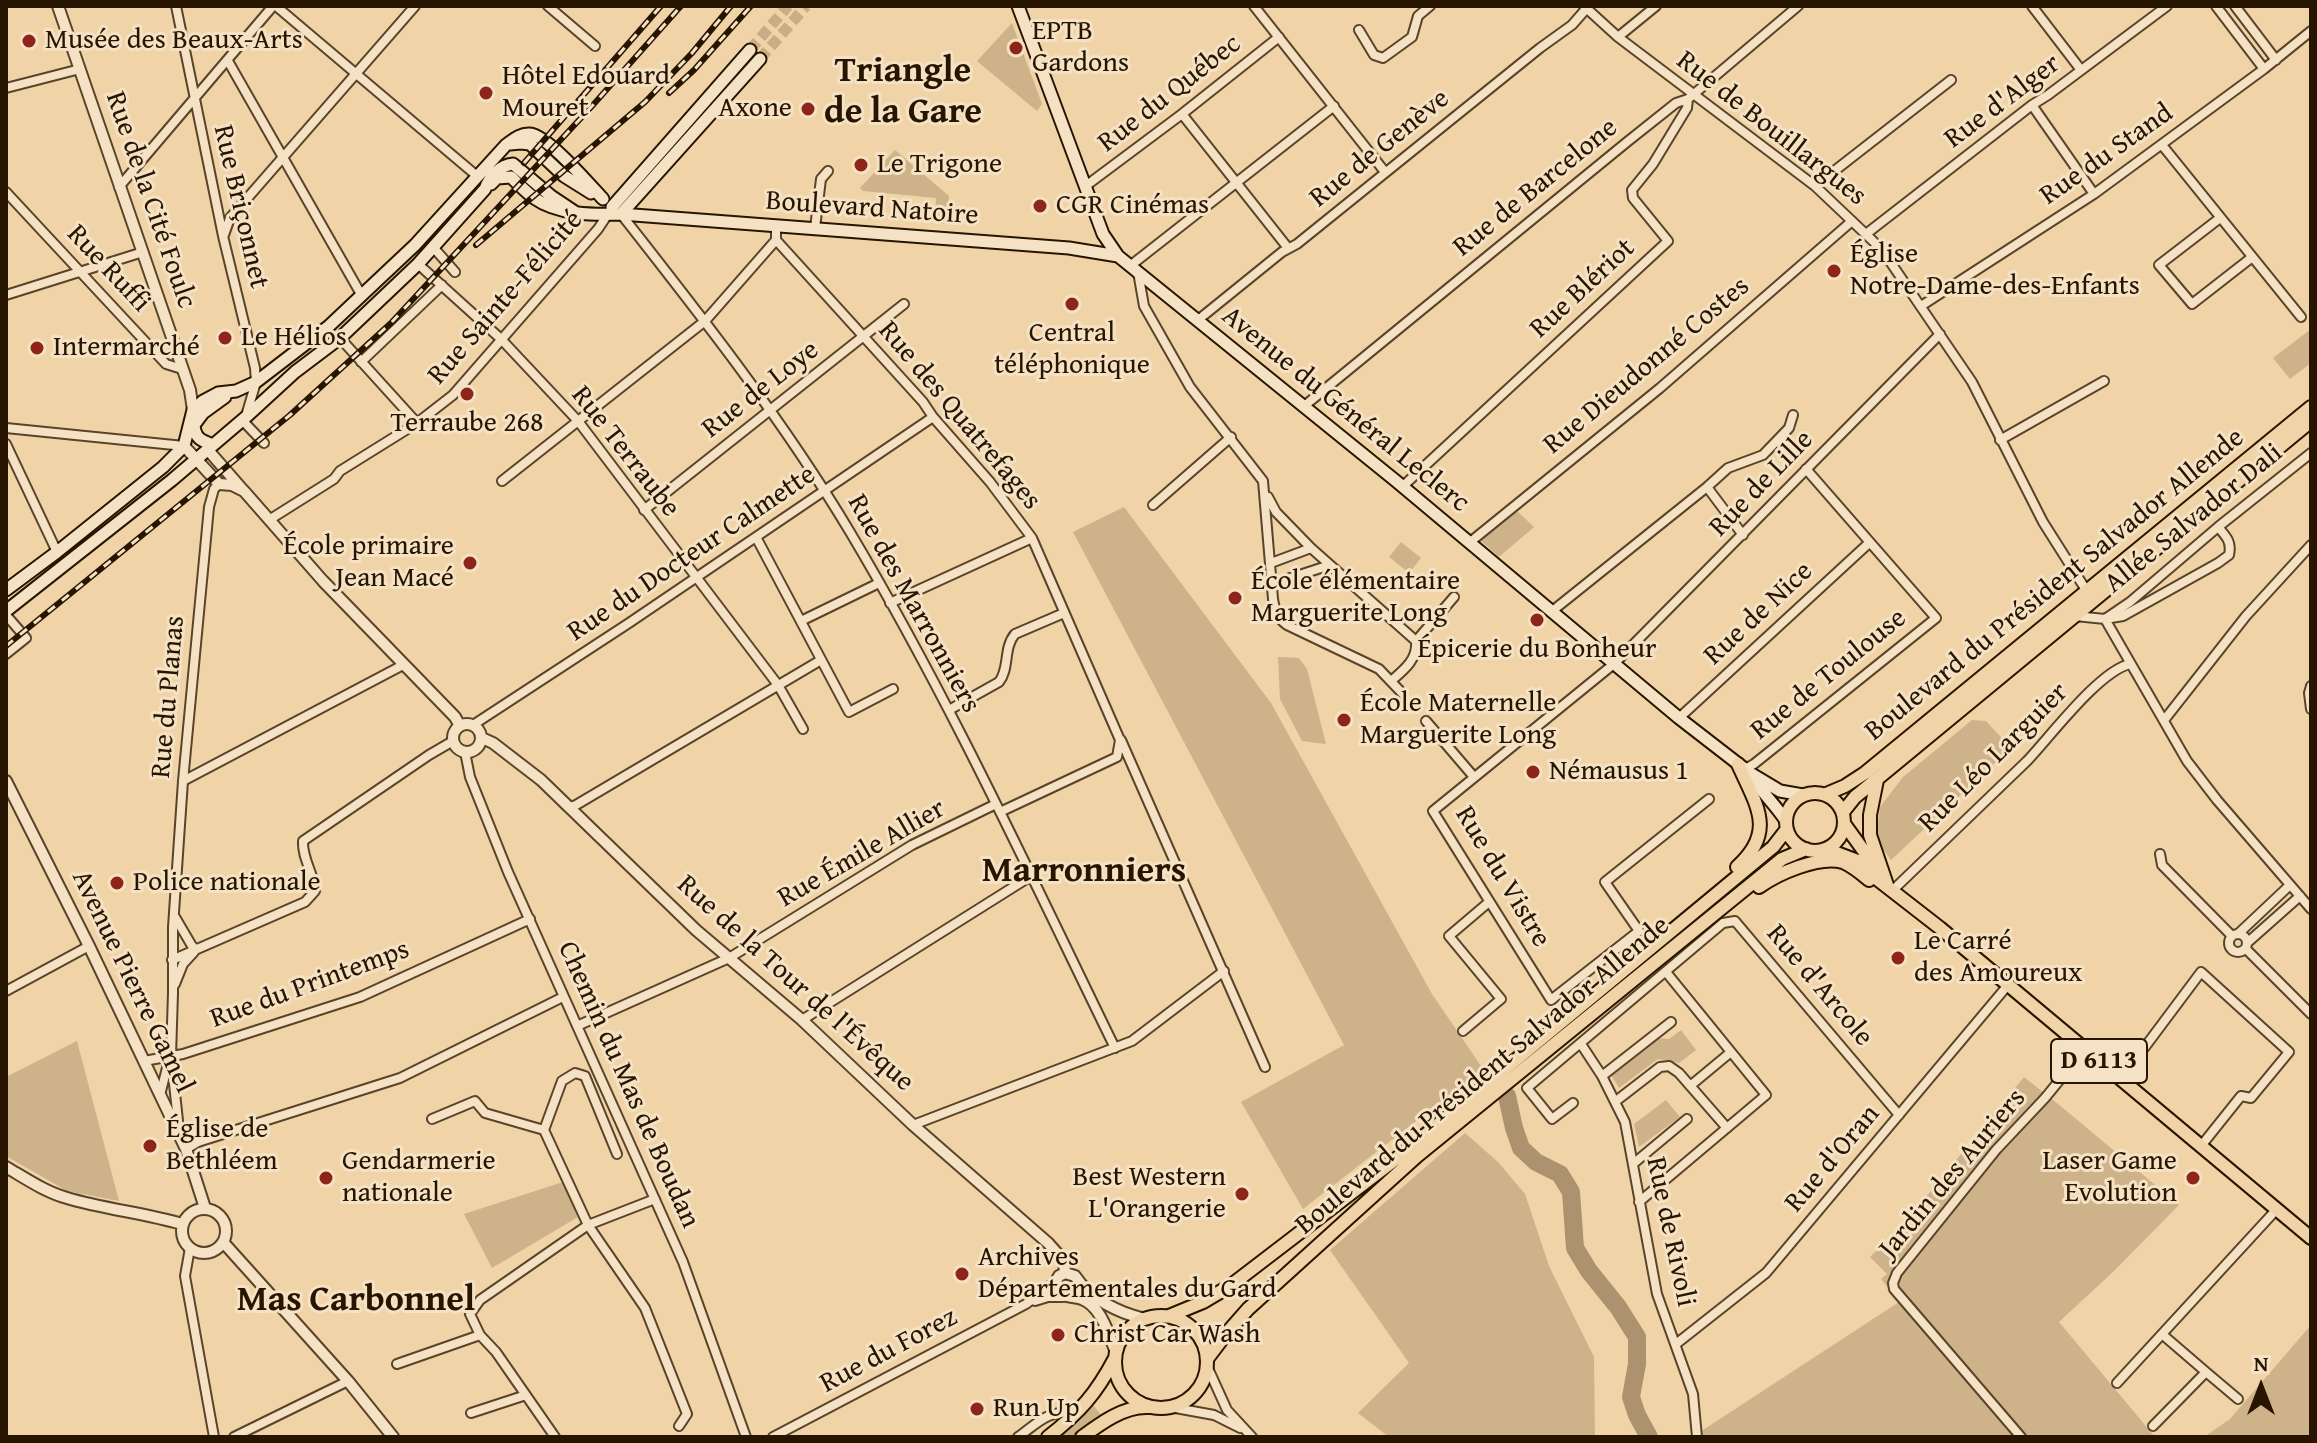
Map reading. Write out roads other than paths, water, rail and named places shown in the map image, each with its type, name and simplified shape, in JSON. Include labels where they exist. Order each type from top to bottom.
[{"type":"main road","name":"Avenue du Général Leclerc","points":[[1018,6],[1103,234],[1118,256],[1679,718],[1744,768],[1780,791],[1803,795]]},
{"type":"main road","points":[[611,209],[750,50]]},
{"type":"main road","points":[[611,209],[760,59]]},
{"type":"main road","points":[[194,425],[215,402],[256,382],[329,326],[415,245],[506,145],[521,135],[531,134],[542,139],[579,173],[611,209]]},
{"type":"main road","points":[[6,613],[196,460],[295,372],[340,338],[418,264],[499,169],[513,164],[575,212]]},
{"type":"main road","name":"Boulevard Natoire","points":[[485,189],[497,178],[511,177],[536,199],[561,210],[575,212],[611,209],[776,226],[1069,248],[1118,256]]},
{"type":"main road","points":[[6,590],[163,467],[184,446],[193,410],[203,401],[218,393],[236,391]]},
{"type":"main road","name":"Boulevard du Président Salvador Allende","points":[[1169,1316],[1203,1302],[1230,1286],[1401,1155],[1773,847],[1787,825],[1791,806],[1803,795],[1826,794],[1865,773],[2311,407]]},
{"type":"main road","points":[[193,410],[196,436],[210,448]]},
{"type":"main road","name":"Boulevard du Président Salvador Allende","points":[[1207,1363],[1226,1334],[1248,1309],[1417,1156],[1782,859],[1806,849],[1826,849],[1839,840],[1844,819],[1855,797],[2311,421]]},
{"type":"main road","name":"Avenue du Général Leclerc","points":[[1744,768],[1787,825]]},
{"type":"main road","points":[[1707,903],[1717,886],[1749,857],[1759,838],[1761,822],[1744,768]]},
{"type":"main road","points":[[1877,779],[1870,815],[1870,835],[1890,888]]},
{"type":"main road","points":[[1826,794],[1837,802],[1844,819]]},
{"type":"main road","name":"D 6113","points":[[1844,819],[1890,888]]},
{"type":"main road","points":[[1787,825],[1794,842],[1806,849]]},
{"type":"main road","name":"D 6113","points":[[1826,849],[1858,861],[2311,1238]]},
{"type":"main road","points":[[1518,1072],[1553,1053],[1715,920],[1773,877],[1815,863],[1836,861],[1845,863],[1876,885],[1890,888]]},
{"type":"main road","points":[[1048,1437],[1095,1394],[1128,1329],[1145,1319],[1169,1316],[1185,1322],[1196,1332],[1205,1346],[1207,1363],[1204,1379],[1197,1391],[1186,1401],[1165,1407],[1137,1406],[1126,1410],[1083,1437]]},
{"type":"main road","points":[[1116,1355],[1117,1376],[1127,1393],[1142,1404],[1165,1407]]},
{"type":"street","name":"Rue de la Cité Foulc","points":[[58,6],[190,390],[193,410]]},
{"type":"street","name":"Rue Briçonnet","points":[[176,6],[223,236],[255,368],[256,382],[244,419]]},
{"type":"street","points":[[119,187],[274,6],[477,176]]},
{"type":"street","points":[[223,236],[230,218],[415,6]]},
{"type":"street","points":[[548,6],[595,46]]},
{"type":"street","points":[[1254,6],[1385,172]]},
{"type":"street","points":[[1359,30],[1374,55],[1383,58],[1412,37],[1418,16],[1430,6]]},
{"type":"street","points":[[1618,37],[1656,6]]},
{"type":"street","name":"Rue de Barcelone","points":[[1303,407],[1798,6]]},
{"type":"street","points":[[2032,6],[2081,70]]},
{"type":"street","name":"Rue d'Alger","points":[[1866,234],[2032,105],[2167,6]]},
{"type":"street","points":[[2216,6],[2264,69]]},
{"type":"street","points":[[2235,6],[2276,60]]},
{"type":"street","name":"Rue de Bouillargues","points":[[1585,7],[1690,96],[1815,186],[1889,260],[1972,382],[2043,522],[2086,590]]},
{"type":"street","name":"Rue de Genève","points":[[1198,320],[1557,37],[1585,7]]},
{"type":"street","name":"Rue du Stand","points":[[1921,306],[2094,194],[2311,31]]},
{"type":"street","name":"Rue du Québec","points":[[1087,185],[1279,37]]},
{"type":"street","points":[[228,61],[362,296]]},
{"type":"street","points":[[7,85],[80,69]]},
{"type":"street","points":[[1815,186],[1951,80]]},
{"type":"street","name":"Rue Blériot","points":[[1402,487],[1668,241],[1633,198],[1632,190],[1653,164],[1687,108],[1690,96]]},
{"type":"street","points":[[2032,105],[2094,194]]},
{"type":"street","points":[[1334,106],[1236,181],[1134,269],[1144,306],[1190,387],[1263,481],[1275,610],[1279,619],[1379,669],[1403,694]]},
{"type":"street","points":[[1182,114],[1288,248]]},
{"type":"street","points":[[2162,145],[2301,317]]},
{"type":"street","points":[[815,228],[821,179],[828,171]]},
{"type":"street","name":"Rue Ruffi","points":[[6,192],[166,364],[182,369]]},
{"type":"street","name":"Rue des Marronniers","points":[[611,209],[705,321],[771,409],[824,491],[949,710],[1115,1048]]},
{"type":"street","name":"Rue Sainte-Félicité","points":[[269,520],[417,423],[453,395],[598,229],[611,209]]},
{"type":"street","points":[[2220,218],[2159,265],[2192,304],[2251,258]]},
{"type":"street","name":"Rue Dieudonné Costes","points":[[1469,543],[1660,388],[1852,221]]},
{"type":"street","points":[[502,481],[705,321],[776,240],[776,226]]},
{"type":"street","name":"Rue des Quatrefages","points":[[776,240],[923,402],[1032,538],[1265,1067]]},
{"type":"street","points":[[433,247],[455,272]]},
{"type":"street","points":[[6,295],[143,252]]},
{"type":"street","name":"Rue Terraube","points":[[418,264],[501,339],[578,421],[778,685],[803,729]]},
{"type":"street","points":[[361,362],[442,285]]},
{"type":"street","name":"Rue de Loye","points":[[644,510],[904,304]]},
{"type":"street","name":"Rue de Lille","points":[[1615,663],[1940,334]]},
{"type":"street","points":[[340,338],[417,423]]},
{"type":"street","points":[[2000,440],[2104,381]]},
{"type":"street","points":[[1551,612],[1728,468],[1763,455],[1789,428],[1793,415]]},
{"type":"street","name":"Rue du Docteur Calmette","points":[[473,725],[933,417]]},
{"type":"street","points":[[244,419],[264,443]]},
{"type":"street","points":[[6,428],[184,446],[219,484],[232,485],[244,491]]},
{"type":"street","points":[[1153,505],[1231,437]]},
{"type":"street","points":[[6,444],[57,552]]},
{"type":"street","points":[[210,448],[323,581],[455,717],[460,726]]},
{"type":"street","name":"Allée Salvador Dali","points":[[2105,619],[2130,602],[2218,527],[2309,459]]},
{"type":"street","name":"Rue de Toulouse","points":[[1744,768],[1767,754],[1936,618],[1806,469]]},
{"type":"street","name":"Rue du Planas","points":[[180,1135],[171,1056],[174,916],[183,781],[209,507],[214,489],[219,484]]},
{"type":"street","points":[[1707,487],[1743,535]]},
{"type":"street","points":[[1265,492],[1276,512],[1311,548],[1416,641],[1417,650],[1412,661],[1391,681]]},
{"type":"street","points":[[2075,616],[2105,619],[2123,616],[2229,555],[2231,547],[2218,527]]},
{"type":"street","points":[[756,537],[849,712],[893,689]]},
{"type":"street","points":[[890,603],[1032,538]]},
{"type":"street","name":"Rue de Nice","points":[[1679,718],[1869,543]]},
{"type":"street","points":[[2165,719],[2246,616],[2311,545]]},
{"type":"street","points":[[1271,563],[1311,548]]},
{"type":"street","points":[[1278,582],[1330,565]]},
{"type":"street","points":[[801,621],[879,583]]},
{"type":"street","points":[[1416,641],[1454,597]]},
{"type":"street","points":[[6,613],[26,638],[6,654]]},
{"type":"street","points":[[949,710],[999,682],[1010,639],[1015,634],[1064,613]]},
{"type":"street","points":[[2105,619],[2187,761],[2311,909]]},
{"type":"street","points":[[6,639],[14,648]]},
{"type":"street","points":[[569,807],[821,660]]},
{"type":"street","name":"Rue du Vistre","points":[[1615,663],[1433,811],[1551,1000],[1639,931],[1605,882],[1709,799]]},
{"type":"street","name":"Rue Léo Larguier","points":[[1890,888],[2047,741],[2055,727],[2110,673],[2130,664]]},
{"type":"street","points":[[183,781],[403,665]]},
{"type":"street","points":[[2311,686],[2311,709]]},
{"type":"street","points":[[1426,721],[1474,777]]},
{"type":"street","points":[[473,725],[482,738],[479,747],[465,752],[458,749],[453,741],[454,732],[460,726],[473,725]]},
{"type":"street","name":"Rue de la Tour de l'Évêque","points":[[482,738],[541,780],[729,958],[802,1020],[913,1125],[1060,1255],[1065,1273]]},
{"type":"street","points":[[998,808],[1117,757],[1120,740]]},
{"type":"street","points":[[172,960],[305,902],[315,891],[302,849],[303,841],[453,741]]},
{"type":"street","name":"Chemin du Mas de Boudan","points":[[465,752],[470,777],[508,872],[683,1262],[746,1437]]},
{"type":"street","name":"Avenue Pierre Gamel","points":[[6,781],[180,1135],[205,1208]]},
{"type":"street","name":"Rue Émile Allier","points":[[577,1026],[729,958],[912,845],[998,808]]},
{"type":"street","points":[[2160,854],[2162,865],[2235,935],[2246,938],[2246,946],[2311,1014]]},
{"type":"street","points":[[802,1020],[1031,876]]},
{"type":"street","points":[[2290,885],[2229,941],[2231,950],[2240,953],[2300,896]]},
{"type":"street","points":[[1463,1031],[1501,999],[1449,936],[1489,902]]},
{"type":"street","points":[[174,916],[196,949]]},
{"type":"street","name":"Rue du Printemps","points":[[144,1061],[183,1054],[360,997],[530,919]]},
{"type":"street","name":"Rue d'Arcole","points":[[1573,1103],[1552,1119],[1527,1088],[1723,923],[1735,921],[1899,1115]]},
{"type":"street","points":[[6,991],[89,946]]},
{"type":"street","points":[[173,993],[183,964],[196,949]]},
{"type":"street","points":[[913,1125],[1132,1041],[1224,971]]},
{"type":"street","points":[[1639,1202],[1766,1095],[1666,972]]},
{"type":"street","points":[[2121,1079],[2201,972],[2289,1052],[2251,1098],[2241,1096],[2201,1146]]},
{"type":"street","name":"Rue d'Oran","points":[[1676,1344],[1766,1273],[2008,985]]},
{"type":"street","points":[[186,1149],[198,1142],[400,1078],[563,997]]},
{"type":"street","points":[[1602,1076],[1671,1022]]},
{"type":"street","name":"Rue de Rivoli","points":[[1581,1044],[1602,1076],[1625,1122],[1657,1294],[1693,1394],[1697,1437]]},
{"type":"street","name":"Jardin des Auriers","points":[[2021,1437],[1894,1289],[1893,1283],[1897,1273],[1996,1150],[2085,1049]]},
{"type":"street","points":[[1690,1086],[1731,1052]]},
{"type":"street","name":"Rue du Planas","points":[[160,1095],[171,1056]]},
{"type":"street","points":[[1616,1101],[1660,1067],[1669,1066],[1679,1073],[1727,1128]]},
{"type":"street","points":[[617,1154],[585,1076],[575,1073],[562,1081],[544,1130],[588,1225],[645,1308],[687,1414],[679,1426]]},
{"type":"street","points":[[432,1119],[475,1101],[485,1113],[544,1130]]},
{"type":"street","points":[[1633,1164],[1687,1119]]},
{"type":"street","points":[[6,1167],[67,1198],[182,1224]]},
{"type":"street","points":[[555,1437],[496,1352],[480,1335],[470,1314],[480,1300],[588,1225],[655,1199]]},
{"type":"street","points":[[205,1208],[216,1211],[224,1220],[226,1231],[223,1242],[208,1253],[190,1248],[181,1233],[187,1216],[205,1208]]},
{"type":"street","points":[[2117,1383],[2276,1210]]},
{"type":"street","points":[[2294,1224],[2311,1226]]},
{"type":"street","points":[[223,1242],[348,1381],[393,1437]]},
{"type":"street","points":[[190,1248],[185,1276],[214,1437]]},
{"type":"street","points":[[1116,1355],[1099,1313],[1086,1301],[1067,1297],[1056,1290],[1059,1276],[1065,1273],[1075,1276],[1079,1283],[1118,1311],[1145,1319]]},
{"type":"street","name":"Rue du Forez","points":[[773,1437],[1026,1304],[1056,1281]]},
{"type":"street","points":[[1067,1297],[1078,1291],[1079,1283]]},
{"type":"street","name":"Rue du Forez","points":[[1026,1304],[1048,1297],[1067,1297]]},
{"type":"street","points":[[397,1364],[480,1335]]},
{"type":"street","points":[[2163,1335],[2238,1399]]},
{"type":"street","points":[[1207,1363],[1227,1410],[1248,1434]]},
{"type":"street","points":[[2153,1426],[2206,1372]]},
{"type":"street","points":[[234,1437],[348,1381]]},
{"type":"street","points":[[471,1413],[526,1395]]},
{"type":"street","points":[[1165,1407],[1214,1415],[1248,1434]]},
{"type":"street","points":[[1018,1437],[1050,1414],[1076,1413]]},
{"type":"waterway","points":[[1507,1096],[1521,1148],[1536,1162],[1560,1174],[1571,1192],[1575,1248],[1637,1337],[1637,1364],[1631,1397],[1649,1437]]},
{"type":"tunnel","points":[[750,50],[788,6]]},
{"type":"tunnel","points":[[760,59],[806,6]]},
{"type":"railway","points":[[524,163],[661,6]]},
{"type":"railway","points":[[6,646],[290,415],[391,323],[681,6]]},
{"type":"railway","points":[[476,245],[645,102],[731,6]]},
{"type":"railway","points":[[669,93],[694,70],[751,6]]},
{"type":"place","name":"Musée des Beaux-Arts","points":[[29,41]]},
{"type":"place","name":"EPTB Gardons","points":[[1016,48]]},
{"type":"place","name":"Hôtel Edouard Mouret","points":[[486,93]]},
{"type":"place","name":"Axone","points":[[808,109]]},
{"type":"place","name":"Le Trigone","points":[[861,165]]},
{"type":"place","name":"CGR Cinémas","points":[[1040,206]]},
{"type":"place","name":"Église Notre-Dame-des-Enfants","points":[[1834,271]]},
{"type":"place","name":"Central téléphonique","points":[[1072,304]]},
{"type":"place","name":"Le Hélios","points":[[225,338]]},
{"type":"place","name":"Intermarché","points":[[37,348]]},
{"type":"place","name":"Terraube 268","points":[[467,394]]},
{"type":"place","name":"École primaire Jean Macé","points":[[470,563]]},
{"type":"place","name":"École élémentaire Marguerite Long","points":[[1235,598]]},
{"type":"place","name":"Épicerie du Bonheur","points":[[1537,620]]},
{"type":"place","name":"École Maternelle Marguerite Long","points":[[1344,720]]},
{"type":"place","name":"Némausus 1","points":[[1533,772]]},
{"type":"place","name":"Police nationale","points":[[117,883]]},
{"type":"place","name":"Le Carré des Amoureux","points":[[1898,958]]},
{"type":"place","name":"Église de Bethléem","points":[[150,1146]]},
{"type":"place","name":"Gendarmerie nationale","points":[[326,1178]]},
{"type":"place","name":"Laser Game Evolution","points":[[2193,1178]]},
{"type":"place","name":"Best Western L'Orangerie","points":[[1242,1194]]},
{"type":"place","name":"Archives Départementales du Gard","points":[[962,1274]]},
{"type":"place","name":"Christ Car Wash","points":[[1058,1335]]},
{"type":"place","name":"Run Up","points":[[977,1409]]},
{"type":"district","name":"Triangle de la Gare","points":[[903,92]]},
{"type":"district","name":"Marronniers","points":[[1084,872]]},
{"type":"district","name":"Mas Carbonnel","points":[[356,1301]]}]
